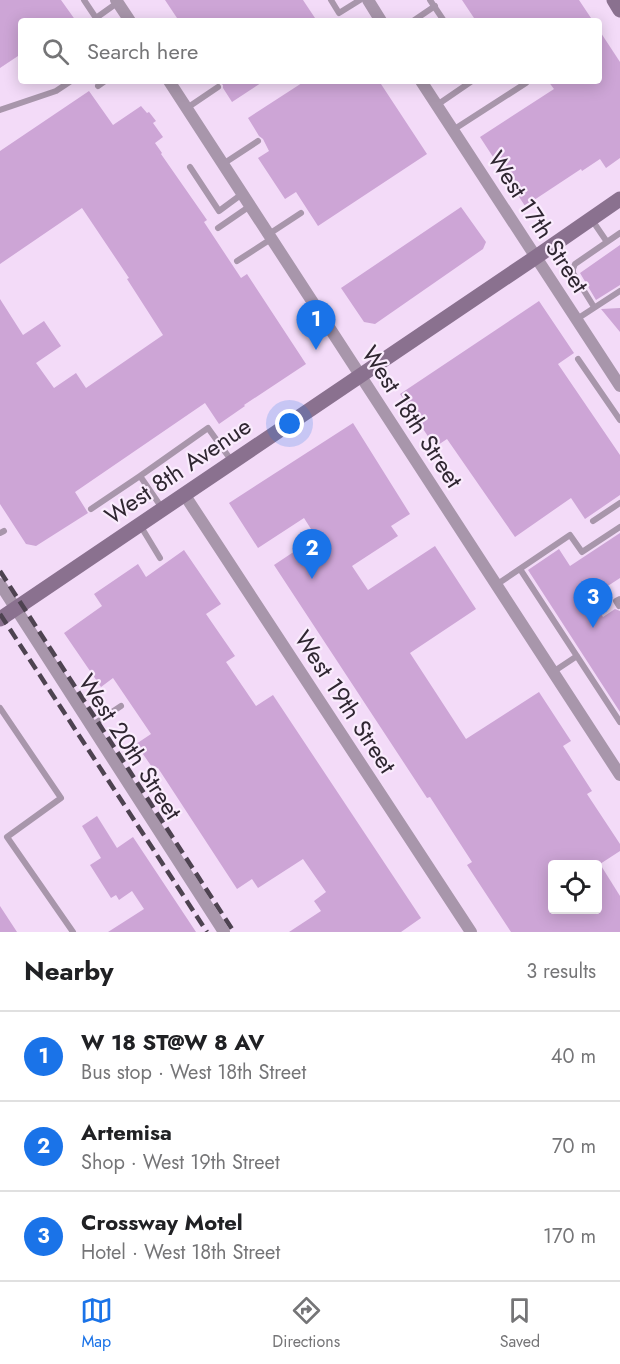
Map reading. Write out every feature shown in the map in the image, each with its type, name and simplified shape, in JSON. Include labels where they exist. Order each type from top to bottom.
[{"type":"street","points":[[368,0],[379,18]]},
{"type":"street","points":[[614,0],[620,10]]},
{"type":"street","points":[[117,1],[128,18]]},
{"type":"street","name":"West 18th Street","points":[[171,84],[619,771]]},
{"type":"street","name":"West 17th Street","points":[[423,84],[620,386]]},
{"type":"street","name":"West 8th Avenue","points":[[0,619],[620,199]]},
{"type":"street","name":"West 19th Street","points":[[184,494],[471,932]]},
{"type":"street","name":"West 20th Street","points":[[0,584],[224,932]]},
{"type":"lane","points":[[84,0],[96,18],[117,1]]},
{"type":"lane","points":[[331,0],[339,13],[360,0]]},
{"type":"lane","points":[[416,18],[433,3],[442,18]]},
{"type":"lane","points":[[0,110],[56,92],[67,84]]},
{"type":"lane","points":[[437,105],[468,84]]},
{"type":"lane","points":[[453,130],[524,84]]},
{"type":"lane","points":[[186,108],[218,87]]},
{"type":"lane","points":[[223,164],[258,141]]},
{"type":"lane","points":[[190,167],[219,211],[242,194]]},
{"type":"lane","points":[[218,228],[250,206]]},
{"type":"lane","points":[[237,261],[302,213]]},
{"type":"lane","points":[[591,218],[607,242]]},
{"type":"lane","points":[[594,307],[573,273],[573,269],[575,264],[620,233]]},
{"type":"lane","points":[[576,320],[620,291]]},
{"type":"lane","points":[[612,297],[620,298]]},
{"type":"lane","points":[[578,359],[620,420]]},
{"type":"lane","points":[[91,509],[208,428],[232,462]]},
{"type":"lane","points":[[140,476],[162,509]]},
{"type":"lane","points":[[593,521],[620,503]]},
{"type":"lane","points":[[140,524],[160,558]]},
{"type":"lane","points":[[496,585],[570,535],[582,552],[620,527]]},
{"type":"lane","points":[[520,569],[620,722]]},
{"type":"lane","points":[[553,672],[577,656]]},
{"type":"lane","points":[[91,726],[121,706]]},
{"type":"lane","points":[[0,708],[62,798],[6,837],[73,932]]},
{"type":"building","points":[[0,0],[61,0],[74,18],[18,18],[18,56],[0,68]]},
{"type":"building","points":[[165,0],[303,0],[315,18],[177,18]]},
{"type":"building","points":[[462,0],[579,0],[591,18],[474,18]]},
{"type":"building","points":[[602,35],[620,62],[620,158],[606,168],[600,159],[525,206],[480,137],[554,89],[550,84],[602,84]]},
{"type":"building","points":[[222,84],[259,84],[232,102]]},
{"type":"building","points":[[300,84],[381,84],[427,154],[318,226],[296,192],[285,199],[258,158],[269,151],[248,118]]},
{"type":"building","points":[[89,91],[113,125],[141,106],[147,113],[149,112],[156,121],[153,123],[163,137],[155,143],[161,154],[207,220],[204,222],[241,278],[247,274],[306,364],[219,424],[205,403],[75,492],[88,513],[36,546],[26,544],[0,504],[0,299],[23,335],[44,321],[61,346],[36,363],[54,388],[76,373],[86,388],[163,335],[127,279],[129,278],[82,208],[0,264],[0,151]]},
{"type":"building","points":[[461,207],[486,242],[483,249],[375,324],[364,322],[341,288]]},
{"type":"building","points":[[620,245],[620,285],[596,300],[580,273]]},
{"type":"building","points":[[539,301],[574,353],[558,364],[620,455],[620,495],[585,519],[571,498],[515,537],[447,439],[435,447],[400,394]]},
{"type":"building","points":[[620,308],[620,332],[601,309]]},
{"type":"building","points":[[353,423],[410,514],[391,526],[398,536],[352,566],[368,590],[435,546],[476,609],[410,653],[466,739],[539,692],[571,741],[563,746],[592,791],[587,794],[620,844],[620,851],[602,863],[602,860],[548,860],[548,914],[602,914],[602,867],[620,896],[620,932],[511,932],[467,865],[472,862],[430,797],[427,798],[274,565],[316,537],[304,518],[258,548],[229,503]]},
{"type":"building","points":[[620,533],[620,578],[591,597],[603,617],[615,609],[620,611],[620,712],[528,570],[559,549],[570,566]]},
{"type":"building","points":[[184,550],[221,604],[206,614],[235,656],[226,662],[256,706],[273,695],[421,918],[401,932],[289,932],[321,911],[314,901],[326,892],[303,859],[258,888],[252,879],[237,889],[158,768],[154,770],[136,744],[151,734],[113,678],[101,687],[64,633],[102,606],[94,594],[138,564],[146,577]]},
{"type":"building","points":[[97,816],[117,848],[133,837],[196,932],[108,932],[144,909],[132,891],[119,900],[116,895],[111,898],[90,865],[101,858],[82,826]]},
{"type":"building","points":[[0,906],[17,932],[0,932]]},
{"type":"railway","points":[[0,571],[234,932]]},
{"type":"railway","points":[[0,614],[207,932]]},
{"type":"place","name":"W 18 ST@W 8 AV","points":[[316,350]]},
{"type":"place","name":"Artemisa","points":[[312,579]]},
{"type":"place","name":"Crossway Motel","points":[[593,628]]}]
